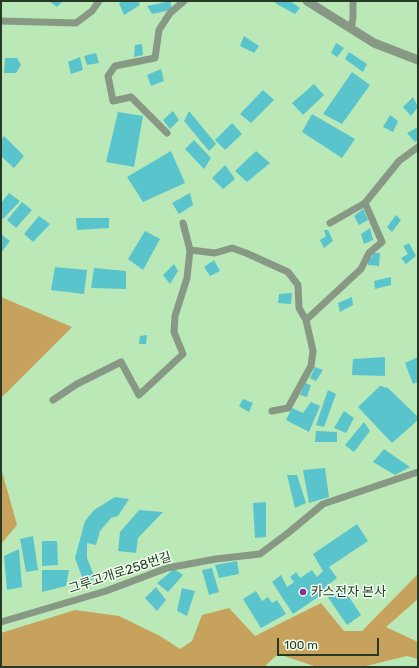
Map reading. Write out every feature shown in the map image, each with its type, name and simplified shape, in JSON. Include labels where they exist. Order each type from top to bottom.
[{"type":"street","points":[[1,21],[76,23],[92,11],[99,1]]},
{"type":"street","points":[[167,133],[131,97],[113,100],[108,76],[115,66],[155,58],[159,30],[170,13],[184,1]]},
{"type":"street","points":[[307,1],[374,42],[418,60]]},
{"type":"street","points":[[351,29],[353,18],[353,1]]},
{"type":"street","points":[[330,223],[365,203],[399,161],[418,147]]},
{"type":"street","points":[[306,320],[361,269],[369,253],[382,242],[365,203]]},
{"type":"street","points":[[53,400],[77,384],[121,362],[139,394],[183,354],[174,332],[175,316],[187,278],[190,250],[183,223]]},
{"type":"street","points":[[190,250],[215,253],[232,248],[288,272],[298,285],[299,308],[306,320],[313,351],[311,366],[288,408],[272,411]]},
{"type":"street","name":"그루고개로258번길","points":[[1,622],[106,591],[167,568],[216,559],[260,554],[323,504],[418,472]]},
{"type":"shaded area","points":[[1,297],[72,327],[1,398]]},
{"type":"shaded area","points":[[1,468],[17,525],[1,544]]},
{"type":"shaded area","points":[[417,575],[418,599],[386,627],[418,642],[418,659],[407,656],[362,667],[317,667],[278,654],[264,667],[1,667],[1,633],[75,610],[119,616],[160,636],[180,649],[192,641],[202,615],[229,608],[255,636],[321,603],[344,631],[362,631]]},
{"type":"building","points":[[49,1],[63,1],[57,7]]},
{"type":"building","points":[[124,1],[138,1],[140,5],[124,15],[119,3]]},
{"type":"building","points":[[171,1],[171,10],[152,14],[147,6]]},
{"type":"building","points":[[276,1],[290,1],[300,8],[295,14],[275,3]]},
{"type":"building","points":[[244,36],[259,46],[254,53],[240,46]]},
{"type":"building","points":[[336,43],[344,48],[337,57],[331,53]]},
{"type":"building","points":[[142,44],[143,55],[134,57],[135,45]]},
{"type":"building","points":[[349,52],[367,64],[363,72],[345,59]]},
{"type":"building","points":[[96,53],[99,63],[87,65],[84,56]]},
{"type":"building","points":[[80,57],[83,70],[71,74],[68,62]]},
{"type":"building","points":[[5,58],[17,58],[21,65],[16,73],[4,73]]},
{"type":"building","points":[[161,69],[164,81],[151,86],[147,75]]},
{"type":"building","points":[[352,72],[370,85],[342,124],[323,114]]},
{"type":"building","points":[[314,84],[324,95],[303,115],[292,103]]},
{"type":"building","points":[[263,90],[274,100],[251,123],[240,114]]},
{"type":"building","points":[[413,97],[418,107],[411,116],[403,107]]},
{"type":"building","points":[[173,111],[179,120],[170,129],[163,120]]},
{"type":"building","points":[[189,111],[216,144],[209,151],[184,121]]},
{"type":"building","points":[[118,112],[143,116],[134,167],[106,162]]},
{"type":"building","points":[[312,114],[355,139],[342,158],[302,132]]},
{"type":"building","points":[[390,115],[398,121],[393,132],[383,127]]},
{"type":"building","points":[[232,123],[242,134],[225,150],[215,140]]},
{"type":"building","points":[[418,127],[418,140],[415,142],[407,133]]},
{"type":"building","points":[[4,136],[24,156],[14,168],[1,156],[1,140]]},
{"type":"building","points":[[194,140],[211,158],[204,169],[185,149]]},
{"type":"building","points":[[171,151],[185,183],[143,202],[127,177]]},
{"type":"building","points":[[256,151],[270,163],[247,182],[235,171]]},
{"type":"building","points":[[225,165],[235,179],[223,189],[212,178]]},
{"type":"building","points":[[9,193],[20,201],[3,219],[1,217],[1,203]]},
{"type":"building","points":[[190,193],[193,205],[179,214],[172,203]]},
{"type":"building","points":[[22,202],[32,210],[16,228],[7,220]]},
{"type":"building","points":[[363,209],[368,220],[359,225],[354,216]]},
{"type":"building","points":[[396,215],[401,220],[392,232],[387,227]]},
{"type":"building","points":[[39,216],[50,224],[33,242],[24,234]]},
{"type":"building","points":[[76,218],[109,218],[109,228],[77,230]]},
{"type":"building","points":[[370,228],[373,240],[364,244],[361,234]]},
{"type":"building","points":[[324,230],[328,230],[333,241],[324,248],[320,240],[326,236]]},
{"type":"building","points":[[145,231],[160,239],[143,270],[128,259]]},
{"type":"building","points":[[1,234],[10,241],[1,253]]},
{"type":"building","points":[[409,243],[416,256],[406,264],[401,258],[408,254],[403,246]]},
{"type":"building","points":[[373,253],[380,253],[379,266],[368,265],[368,259],[372,257]]},
{"type":"building","points":[[214,260],[220,271],[210,276],[204,267]]},
{"type":"building","points":[[174,264],[178,271],[170,284],[163,275]]},
{"type":"building","points":[[55,267],[87,270],[84,294],[51,290]]},
{"type":"building","points":[[94,268],[126,271],[126,289],[91,288]]},
{"type":"building","points":[[391,277],[391,285],[375,289],[374,281]]},
{"type":"building","points":[[292,293],[291,304],[278,303],[279,294]]},
{"type":"building","points":[[352,297],[353,305],[340,312],[338,303]]},
{"type":"building","points":[[147,335],[146,344],[139,344],[140,336]]},
{"type":"building","points":[[385,357],[385,376],[352,375],[353,359]]},
{"type":"building","points":[[418,357],[418,382],[413,384],[405,363]]},
{"type":"building","points":[[315,367],[323,370],[316,381],[310,378]]},
{"type":"building","points":[[305,383],[311,385],[307,397],[300,395]]},
{"type":"building","points":[[380,386],[388,388],[418,417],[418,420],[392,443],[358,407]]},
{"type":"building","points":[[328,390],[336,394],[324,427],[316,425]]},
{"type":"building","points":[[243,399],[253,403],[249,412],[239,406]]},
{"type":"building","points":[[311,402],[320,406],[309,432],[286,420],[292,408],[303,413]]},
{"type":"building","points":[[344,411],[354,418],[346,433],[334,428]]},
{"type":"building","points":[[364,422],[370,431],[354,452],[345,445]]},
{"type":"building","points":[[316,431],[337,432],[337,442],[315,442]]},
{"type":"building","points":[[384,449],[410,467],[395,475],[373,462]]},
{"type":"building","points":[[325,468],[329,497],[309,503],[303,470]]},
{"type":"building","points":[[287,475],[297,475],[306,503],[295,508]]},
{"type":"building","points":[[115,497],[129,499],[118,516],[111,518],[100,531],[96,545],[87,543],[87,558],[95,578],[85,585],[75,558],[85,521],[94,510]]},
{"type":"building","points":[[266,502],[266,537],[255,538],[253,503]]},
{"type":"building","points":[[139,510],[163,512],[138,538],[136,553],[118,551],[120,532]]},
{"type":"building","points":[[357,524],[368,541],[329,567],[337,578],[324,588],[327,591],[293,614],[272,582],[281,575],[287,587],[294,582],[290,577],[296,572],[300,578],[312,570],[317,577],[323,571],[313,554]]},
{"type":"building","points":[[33,536],[38,570],[26,572],[20,539]]},
{"type":"building","points":[[42,541],[57,541],[58,565],[42,566]]},
{"type":"building","points":[[19,549],[22,587],[7,590],[4,556]]},
{"type":"building","points":[[237,561],[239,574],[219,578],[215,565]]},
{"type":"building","points":[[212,568],[219,592],[209,595],[202,570]]},
{"type":"building","points":[[174,569],[183,575],[168,592],[157,583]]},
{"type":"building","points":[[42,570],[69,570],[66,586],[42,592]]},
{"type":"building","points":[[341,585],[361,615],[347,625],[327,596]]},
{"type":"building","points":[[156,587],[166,600],[157,611],[145,598]]},
{"type":"building","points":[[182,588],[195,591],[187,616],[177,611]]},
{"type":"building","points":[[256,591],[262,601],[268,597],[272,603],[277,600],[286,614],[261,628],[243,599]]},
{"type":"place","name":"카스전자 본사","points":[[303,592]]}]
